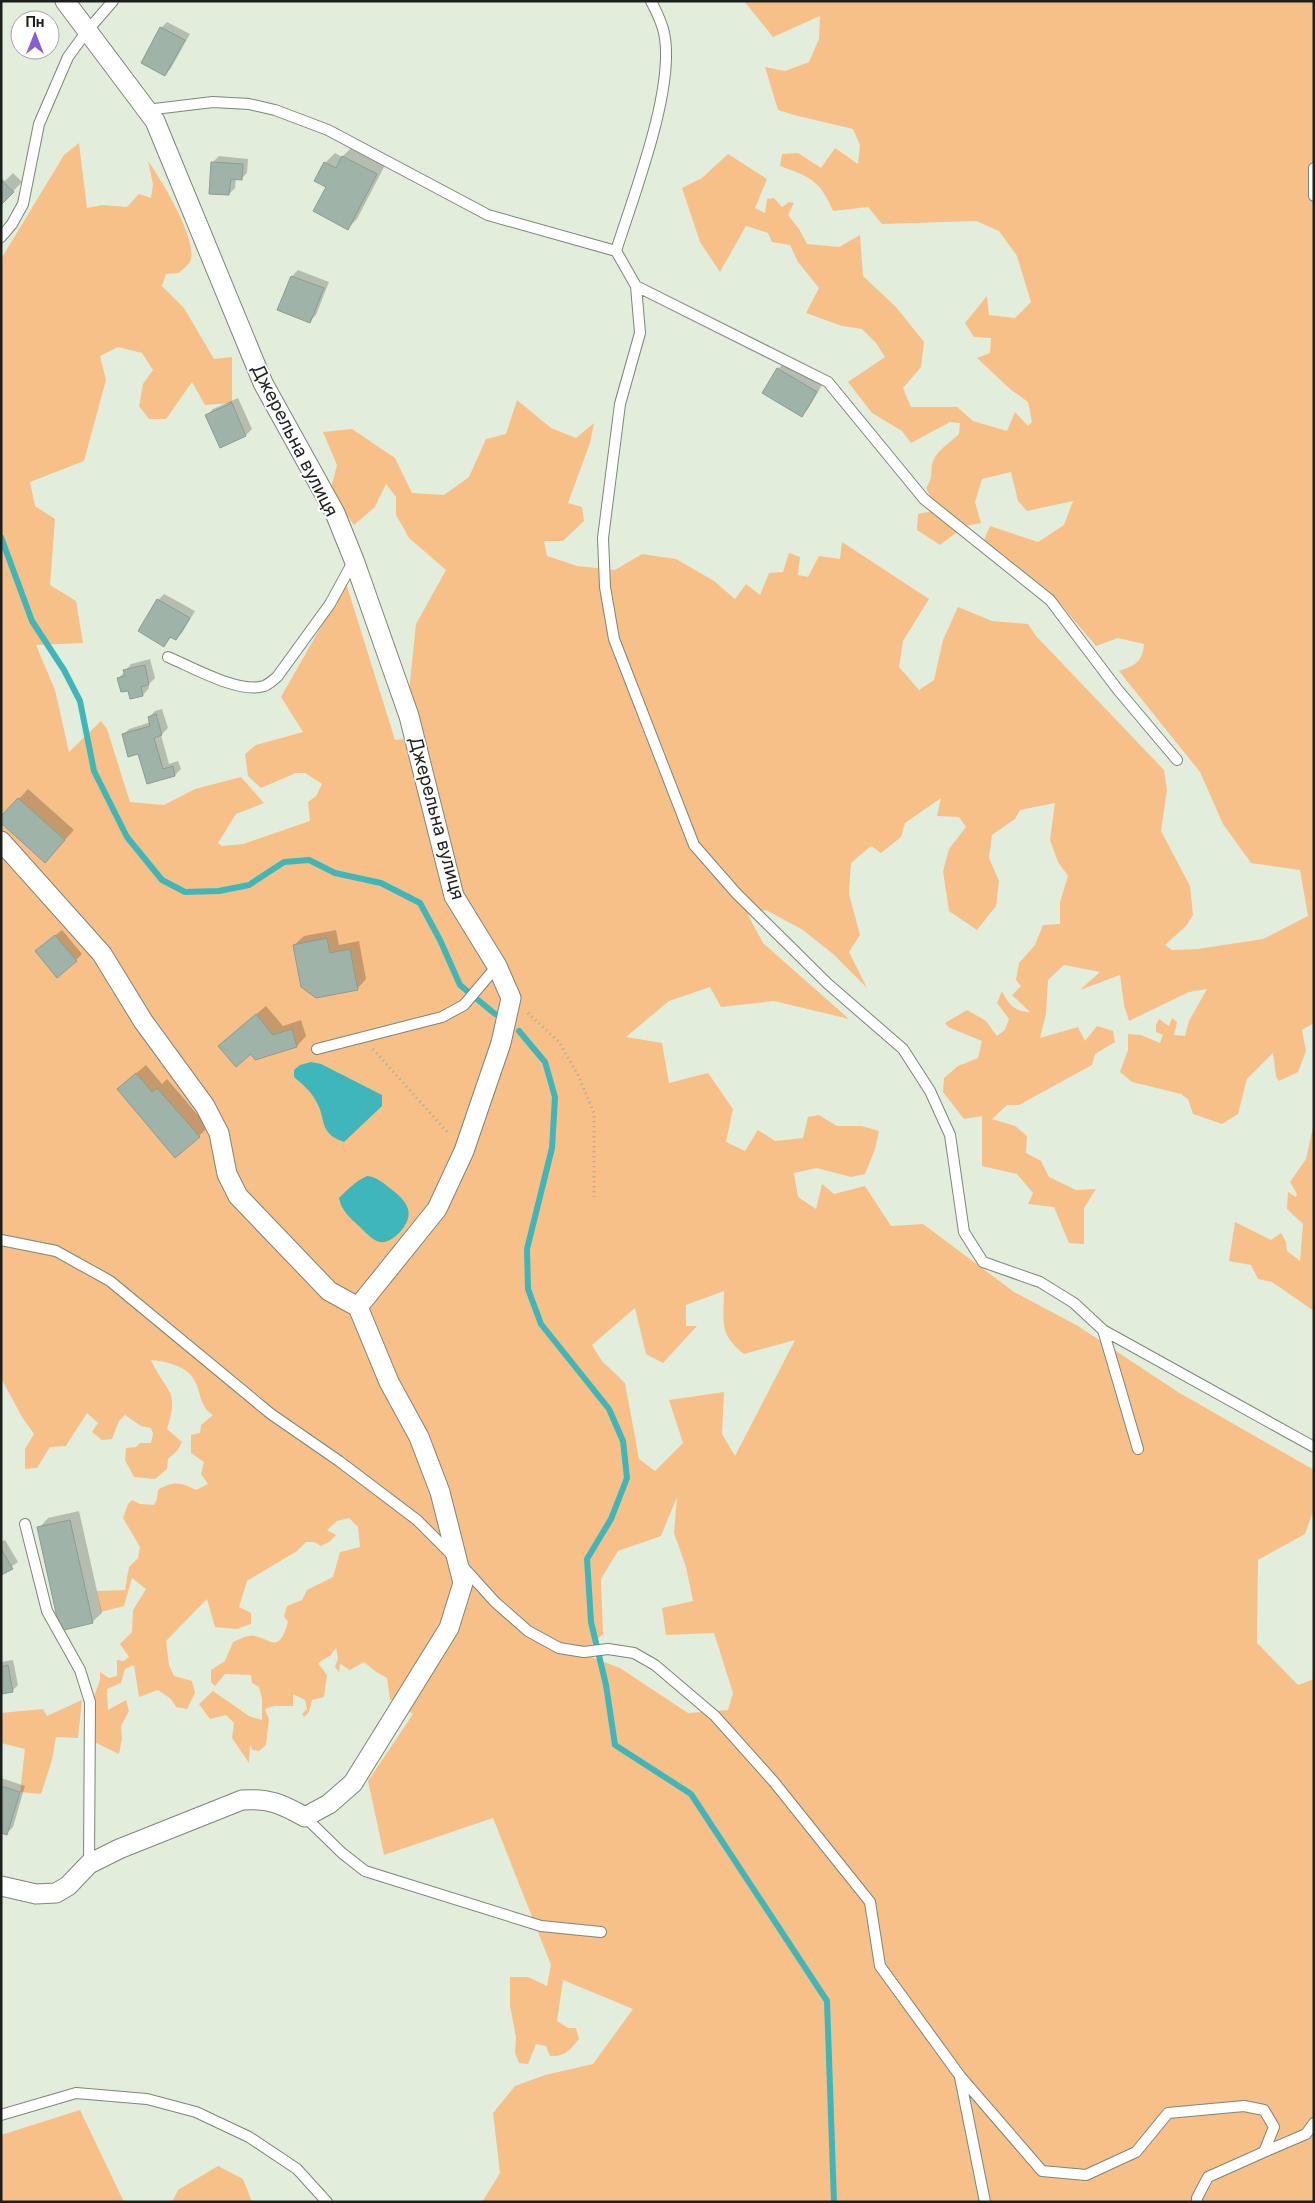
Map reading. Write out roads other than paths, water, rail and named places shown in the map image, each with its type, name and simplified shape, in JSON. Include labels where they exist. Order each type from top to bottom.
[{"type":"street","name":"Джерельна вулиця","points":[[65,1],[155,121],[263,383],[334,513],[354,560],[409,716],[454,896],[498,966],[511,998],[501,1043],[464,1151],[437,1209],[358,1307]]},
{"type":"street","points":[[1,841],[102,954],[142,1020],[205,1106],[219,1133],[227,1174],[238,1196],[329,1291],[358,1307],[389,1382],[419,1437],[437,1482],[463,1583],[449,1628],[353,1783],[329,1804],[305,1817],[281,1803],[261,1799],[242,1800],[119,1849],[89,1864],[68,1886],[56,1893],[36,1894],[1,1886]]},
{"type":"lane","points":[[1,237],[12,224],[23,204],[39,124],[68,57],[112,1]]},
{"type":"lane","points":[[616,252],[655,125],[666,59],[664,33],[651,1]]},
{"type":"lane","points":[[146,110],[213,102],[250,104],[275,110],[328,130],[488,215],[616,252],[636,286],[640,332],[620,404],[603,538],[605,587],[614,639],[694,845],[736,893],[828,984],[903,1049],[930,1091],[950,1135],[964,1232],[983,1262],[1040,1282],[1074,1303],[1103,1330],[1314,1447]]},
{"type":"lane","points":[[1314,168],[1314,196]]},
{"type":"lane","points":[[636,286],[828,382],[924,499],[1050,600],[1118,690],[1178,760]]},
{"type":"lane","points":[[168,657],[230,683],[253,688],[266,685],[277,676],[330,604],[354,560]]},
{"type":"lane","points":[[317,1049],[442,1018],[464,1005],[498,966]]},
{"type":"lane","points":[[1,1240],[56,1251],[110,1281],[271,1414],[417,1520],[495,1602],[528,1631],[559,1648],[584,1652],[608,1649],[634,1653],[655,1665],[715,1716],[774,1782],[870,1902],[880,1966],[960,2076],[1042,2171],[1086,2175],[1136,2152],[1168,2113],[1244,2106],[1264,2110],[1274,2127],[1264,2152]]},
{"type":"lane","points":[[1103,1330],[1138,1449]]},
{"type":"lane","points":[[25,1524],[47,1611],[80,1670],[90,1702],[89,1864]]},
{"type":"lane","points":[[305,1817],[342,1853],[365,1871],[541,1926],[601,1932]]},
{"type":"lane","points":[[960,2076],[985,2202]]},
{"type":"lane","points":[[1,2116],[76,2093],[147,2099],[196,2112],[249,2137],[297,2170],[327,2202]]},
{"type":"lane","points":[[1197,2202],[1196,2198],[1208,2177],[1306,2134],[1314,2123]]},
{"type":"water","points":[[311,1062],[321,1064],[382,1095],[382,1106],[344,1142],[330,1134],[324,1125],[314,1097],[294,1077],[294,1070],[300,1065]]},
{"type":"water","points":[[367,1176],[377,1179],[391,1189],[402,1199],[408,1209],[408,1220],[405,1226],[391,1240],[386,1242],[377,1241],[369,1236],[346,1214],[340,1202],[339,1198],[342,1195]]},
{"type":"waterway","points":[[1,537],[32,621],[64,670],[80,701],[94,771],[127,837],[162,880],[185,892],[219,891],[249,885],[284,862],[309,860],[335,873],[381,883],[420,903],[440,940],[460,985],[495,1014]]},
{"type":"waterway","points":[[519,1031],[545,1062],[555,1097],[552,1148],[527,1249],[528,1289],[541,1324],[609,1409],[623,1441],[627,1478],[611,1519],[587,1559],[591,1622],[606,1685],[615,1745],[691,1794],[827,2001],[834,2202]]}]
